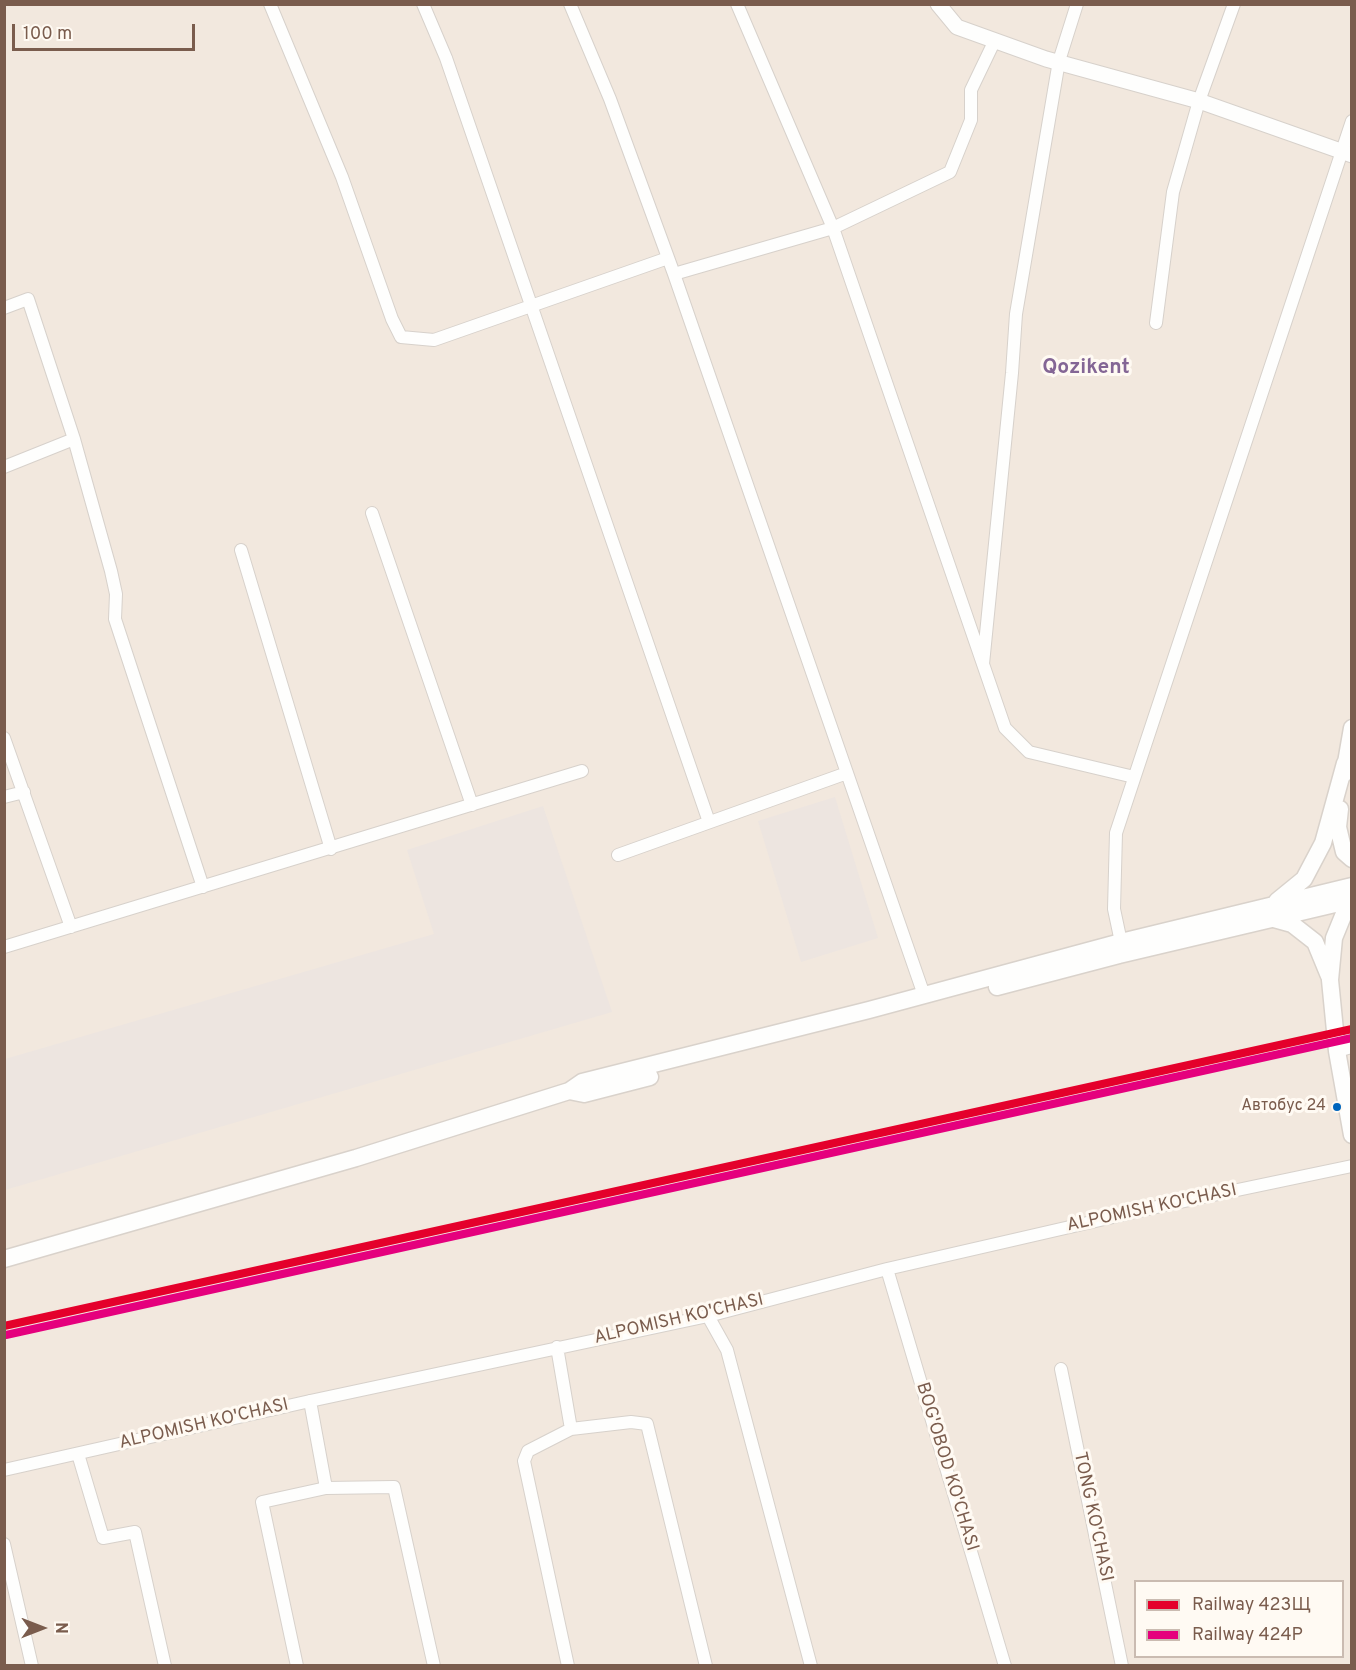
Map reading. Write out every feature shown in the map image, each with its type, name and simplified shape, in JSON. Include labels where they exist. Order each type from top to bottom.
[{"type":"main road","points":[[1273,911],[1304,879],[1323,843],[1345,764],[1352,728]]},
{"type":"main road","points":[[1345,764],[1338,827],[1344,852],[1352,859]]},
{"type":"main road","points":[[569,1091],[584,1094],[1119,955],[1352,886]]},
{"type":"main road","points":[[4,1259],[356,1158],[569,1091],[582,1082],[924,995],[1120,942],[1273,911],[1352,900]]},
{"type":"main road","points":[[1330,980],[1334,938],[1345,911],[1352,906]]},
{"type":"main road","points":[[1273,911],[1316,942],[1330,980],[1344,1049],[1352,1135]]},
{"type":"street","points":[[270,4],[342,177],[392,319],[401,337],[434,340],[669,258]]},
{"type":"street","points":[[423,4],[446,58],[709,822]]},
{"type":"street","points":[[570,4],[610,99],[669,258],[924,995]]},
{"type":"street","points":[[737,4],[833,228],[1005,728],[1029,752],[1134,777]]},
{"type":"street","points":[[938,4],[957,27],[1059,61],[1198,101],[1346,153]]},
{"type":"street","points":[[983,668],[1016,314],[1059,61],[1077,4]]},
{"type":"street","points":[[1156,323],[1173,192],[1198,101],[1234,4]]},
{"type":"street","points":[[674,274],[833,228],[950,172],[971,120],[971,90],[995,40]]},
{"type":"street","points":[[1120,942],[1114,909],[1116,833],[1346,153],[1352,121]]},
{"type":"street","points":[[4,308],[28,299],[74,439],[116,594],[115,619],[203,887]]},
{"type":"street","points":[[4,467],[74,439]]},
{"type":"street","points":[[372,513],[472,805]]},
{"type":"street","points":[[241,550],[331,849]]},
{"type":"street","points":[[4,738],[71,927]]},
{"type":"street","points":[[4,947],[582,771]]},
{"type":"street","points":[[618,855],[847,773]]},
{"type":"street","points":[[4,797],[24,792]]},
{"type":"street","name":"ALPOMISH KO'CHASI","points":[[4,1470],[310,1401],[708,1316],[887,1269],[1161,1206],[1352,1166]]},
{"type":"street","name":"BOG'OBOD KO'CHASI","points":[[887,1269],[1005,1665]]},
{"type":"street","points":[[708,1316],[727,1350],[811,1665]]},
{"type":"street","points":[[557,1347],[572,1429]]},
{"type":"street","name":"TONG KO'CHASI","points":[[1061,1369],[1122,1665]]},
{"type":"street","points":[[310,1401],[326,1488]]},
{"type":"street","points":[[568,1665],[524,1461],[528,1451],[572,1429],[631,1422],[647,1424],[706,1665]]},
{"type":"street","points":[[78,1454],[103,1538],[135,1532],[165,1665]]},
{"type":"street","points":[[297,1665],[262,1502],[326,1488],[394,1487],[434,1665]]},
{"type":"street","points":[[4,1544],[32,1665]]},
{"type":"shaded area","points":[[5,5],[1351,5],[1351,1665],[5,1666]]},
{"type":"shaded area","points":[[835,797],[878,938],[801,962],[758,821]]},
{"type":"shaded area","points":[[543,806],[612,1012],[5,1190],[5,1059],[434,934],[407,850]]},
{"type":"rail line","name":"423Щ","points":[[4,1326],[1352,1029]]},
{"type":"rail line","name":"424Р","points":[[6,1335],[1352,1038]]},
{"type":"place","name":"Автобус 24","points":[[1337,1107]]},
{"type":"district","name":"Qozikent","points":[[1086,369]]}]
